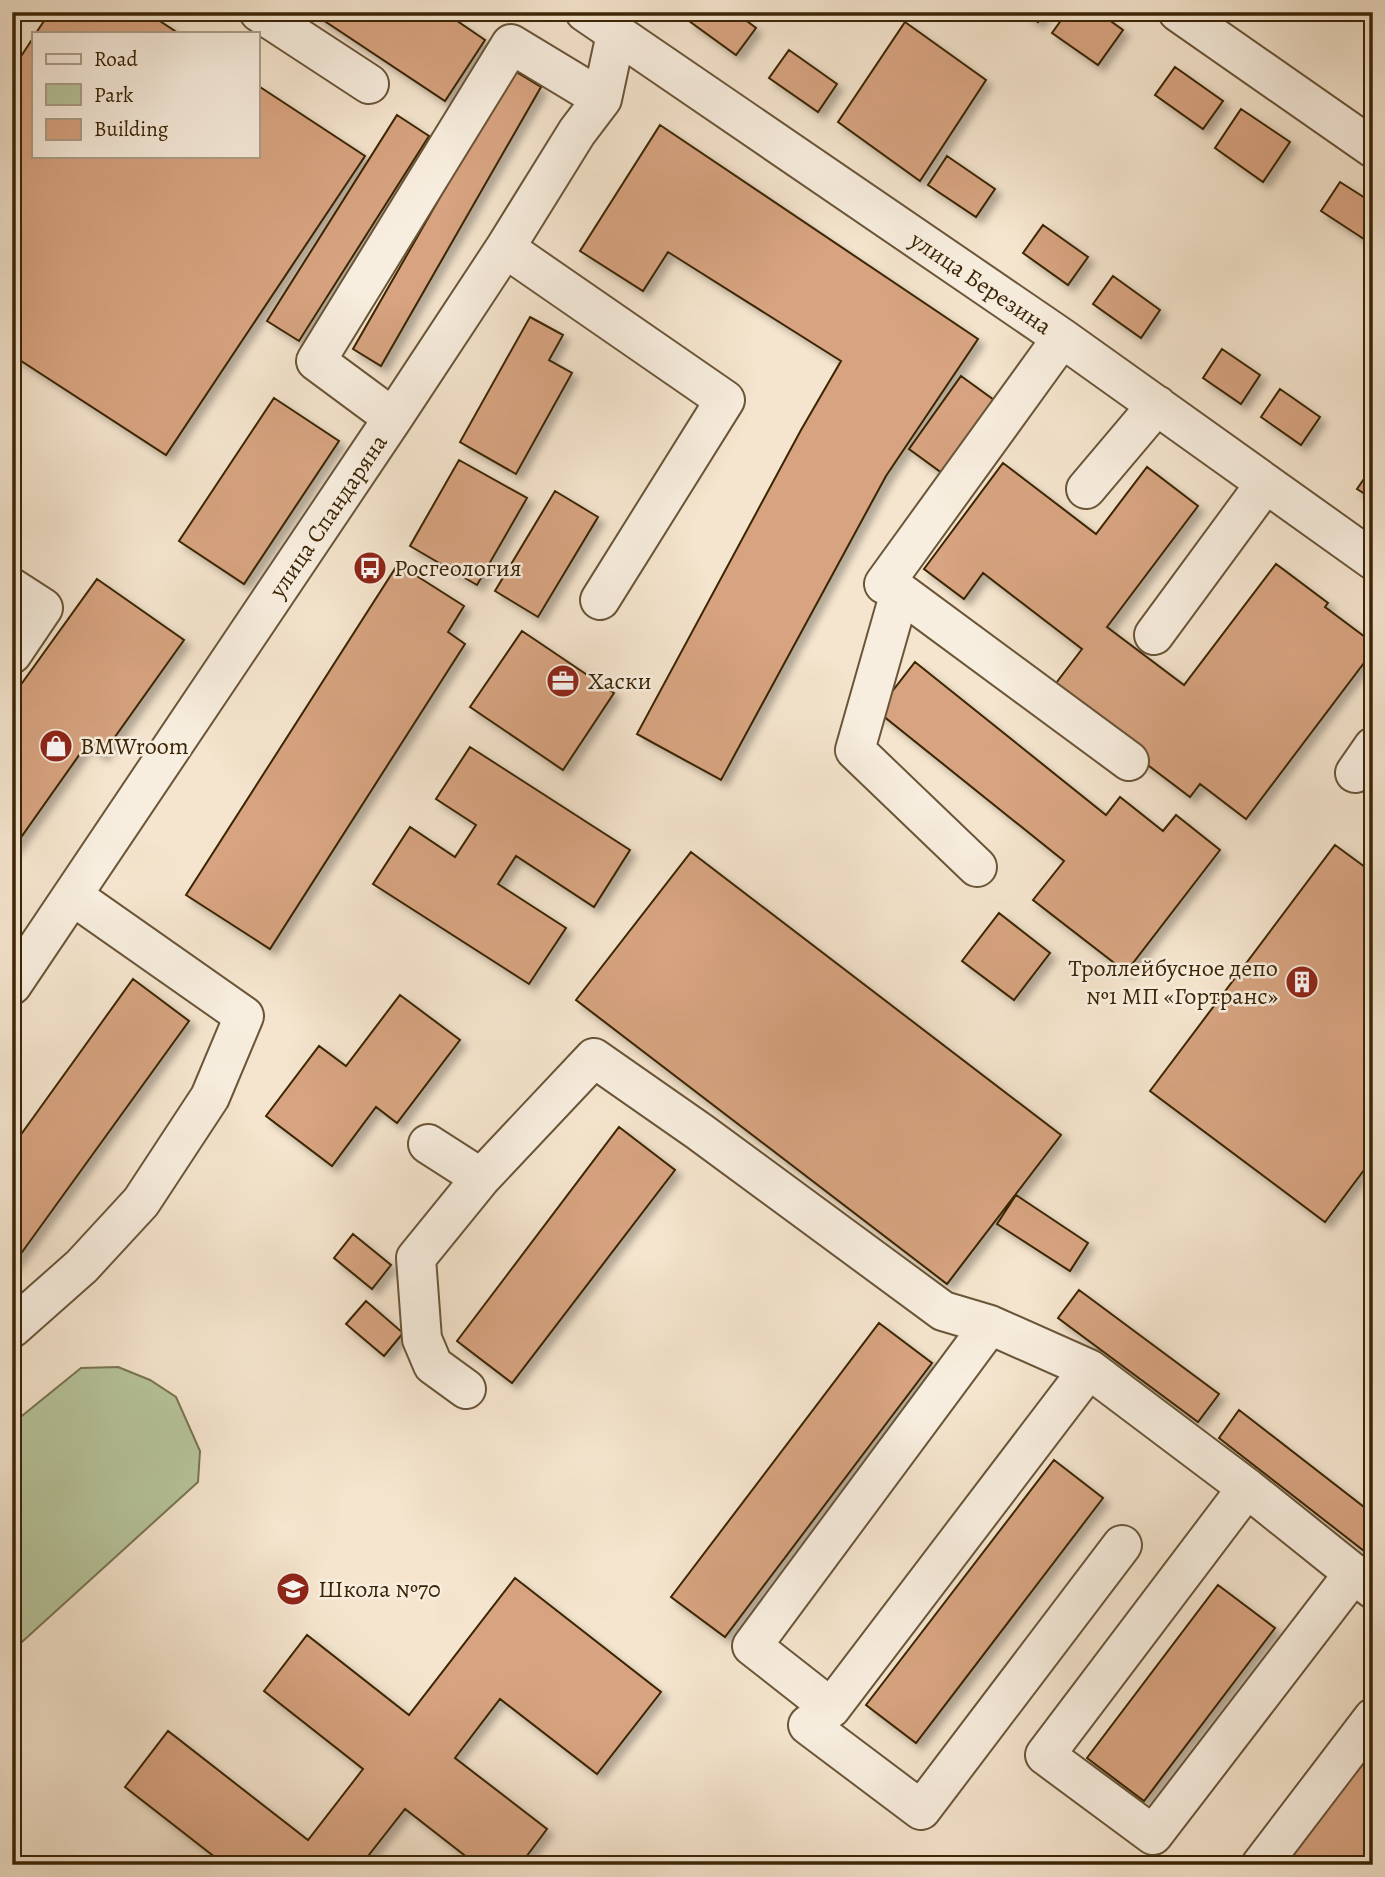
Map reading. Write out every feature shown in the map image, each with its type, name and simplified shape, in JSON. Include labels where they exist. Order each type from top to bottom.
[{"type":"street","points":[[259,12],[369,84]]},
{"type":"street","name":"улица Березина","points":[[585,12],[1062,338],[1373,560]]},
{"type":"street","points":[[1178,12],[1373,148]]},
{"type":"street","name":"улица Спандаряна","points":[[12,985],[393,418],[505,248],[577,132],[602,99],[616,34]]},
{"type":"street","points":[[393,418],[316,361],[511,44],[602,99]]},
{"type":"street","points":[[505,248],[725,400],[600,600]]},
{"type":"street","points":[[1062,338],[884,584],[900,592],[1129,761]]},
{"type":"street","points":[[1086,489],[1157,405]]},
{"type":"street","points":[[1154,635],[1265,484]]},
{"type":"street","points":[[12,588],[43,608],[12,654]]},
{"type":"street","points":[[900,592],[855,750],[977,867]]},
{"type":"street","points":[[12,1328],[82,1266],[141,1202],[210,1097],[244,1016],[73,896]]},
{"type":"street","points":[[466,1389],[433,1365],[422,1339],[416,1258],[481,1178],[594,1058],[701,1132],[943,1311],[990,1325],[1089,1369],[1247,1488],[1363,1581],[1153,1835],[1045,1755],[1247,1488]]},
{"type":"street","points":[[428,1144],[481,1178]]},
{"type":"street","points":[[831,1708],[752,1646],[990,1325]]},
{"type":"street","points":[[1089,1369],[831,1708],[808,1725],[921,1810],[1122,1545]]},
{"type":"street","points":[[1261,1865],[1373,1718]]},
{"type":"green space","points":[[118,1367],[150,1380],[176,1397],[200,1451],[198,1482],[12,1651],[12,1424],[81,1368]]},
{"type":"building","points":[[50,12],[146,12],[176,32],[37,32]]},
{"type":"building","points":[[311,12],[444,12],[485,40],[445,101]]},
{"type":"building","points":[[695,12],[735,12],[756,28],[736,55],[689,21]]},
{"type":"building","points":[[1024,12],[1045,12],[1038,22]]},
{"type":"building","points":[[1067,12],[1098,12],[1123,30],[1098,65],[1052,33]]},
{"type":"building","points":[[905,22],[986,80],[920,181],[838,122]]},
{"type":"building","points":[[32,40],[32,158],[259,158],[259,86],[365,156],[166,455],[12,355],[12,70]]},
{"type":"building","points":[[789,50],[837,84],[818,112],[769,78]]},
{"type":"building","points":[[1175,67],[1223,101],[1203,129],[1155,95]]},
{"type":"building","points":[[513,70],[541,87],[381,366],[353,349]]},
{"type":"building","points":[[1241,109],[1290,142],[1263,182],[1215,148]]},
{"type":"building","points":[[397,115],[429,136],[299,341],[267,321]]},
{"type":"building","points":[[660,125],[978,339],[886,476],[721,780],[637,734],[841,361],[668,252],[643,291],[580,251]]},
{"type":"building","points":[[947,156],[995,189],[976,217],[928,185]]},
{"type":"building","points":[[1340,182],[1373,203],[1373,239],[1370,243],[1321,211]]},
{"type":"building","points":[[1043,225],[1088,257],[1068,285],[1023,253]]},
{"type":"building","points":[[1113,276],[1160,310],[1141,338],[1093,304]]},
{"type":"building","points":[[530,317],[563,335],[549,360],[572,373],[516,474],[460,442]]},
{"type":"building","points":[[1222,349],[1260,375],[1241,404],[1203,378]]},
{"type":"building","points":[[961,376],[994,400],[942,473],[909,449]]},
{"type":"building","points":[[1280,389],[1320,417],[1301,445],[1261,417]]},
{"type":"building","points":[[274,398],[339,441],[244,584],[179,541]]},
{"type":"building","points":[[459,460],[527,498],[477,585],[410,546]]},
{"type":"building","points":[[1003,463],[1096,534],[1147,467],[1198,506],[1107,627],[1184,685],[1276,564],[1328,603],[1325,607],[1373,643],[1373,651],[1246,819],[1200,784],[1190,797],[1050,691],[1082,649],[983,573],[964,599],[924,569]]},
{"type":"building","points":[[1373,466],[1373,499],[1357,489]]},
{"type":"building","points":[[555,491],[598,517],[538,617],[495,591]]},
{"type":"building","points":[[398,564],[464,606],[448,632],[465,644],[270,949],[186,895]]},
{"type":"building","points":[[97,579],[184,640],[102,755],[87,744],[12,850],[12,697]]},
{"type":"building","points":[[522,631],[614,693],[563,770],[470,707]]},
{"type":"building","points":[[915,662],[1106,815],[1120,797],[1163,831],[1176,815],[1220,850],[1126,972],[1033,900],[1064,861],[877,711]]},
{"type":"building","points":[[470,747],[630,850],[594,907],[516,856],[498,884],[566,928],[529,984],[373,884],[410,827],[455,857],[476,825],[436,799]]},
{"type":"building","name":"Троллейбусное депо №1 МП «Гортранс»","points":[[1335,845],[1373,873],[1373,1158],[1325,1222],[1150,1091]]},
{"type":"building","points":[[691,852],[1061,1135],[947,1284],[576,1000]]},
{"type":"building","points":[[999,913],[1050,953],[1014,1000],[962,961]]},
{"type":"building","points":[[133,979],[189,1021],[12,1266],[12,1147]]},
{"type":"building","points":[[400,995],[460,1040],[397,1123],[376,1107],[332,1166],[266,1116],[319,1046],[346,1066]]},
{"type":"building","points":[[619,1127],[675,1170],[512,1383],[457,1341]]},
{"type":"building","points":[[1016,1195],[1088,1243],[1070,1271],[997,1224]]},
{"type":"building","points":[[353,1234],[391,1265],[372,1289],[334,1258]]},
{"type":"building","points":[[1079,1290],[1219,1394],[1198,1422],[1058,1318]]},
{"type":"building","points":[[366,1301],[403,1333],[384,1356],[346,1324]]},
{"type":"building","points":[[879,1323],[932,1363],[725,1637],[671,1597]]},
{"type":"building","points":[[1239,1410],[1373,1514],[1373,1558],[1219,1438]]},
{"type":"building","points":[[1054,1460],[1103,1498],[916,1743],[866,1705]]},
{"type":"building","points":[[515,1578],[661,1692],[597,1774],[500,1699],[455,1758],[547,1829],[520,1865],[477,1865],[405,1809],[361,1865],[225,1865],[125,1787],[168,1731],[308,1840],[363,1769],[264,1691],[307,1635],[409,1715]]},
{"type":"building","points":[[1218,1585],[1275,1628],[1144,1801],[1087,1758]]},
{"type":"building","points":[[1373,1746],[1373,1849],[1361,1865],[1281,1865]]},
{"type":"place","name":"Росгеология","points":[[370,568]]},
{"type":"place","name":"Хаски","points":[[563,681]]},
{"type":"place","name":"BMWroom","points":[[56,746]]},
{"type":"place","name":"Троллейбусное депо №1 МП «Гортранс»","points":[[1302,982]]},
{"type":"place","name":"Школа №70","points":[[293,1589]]}]
